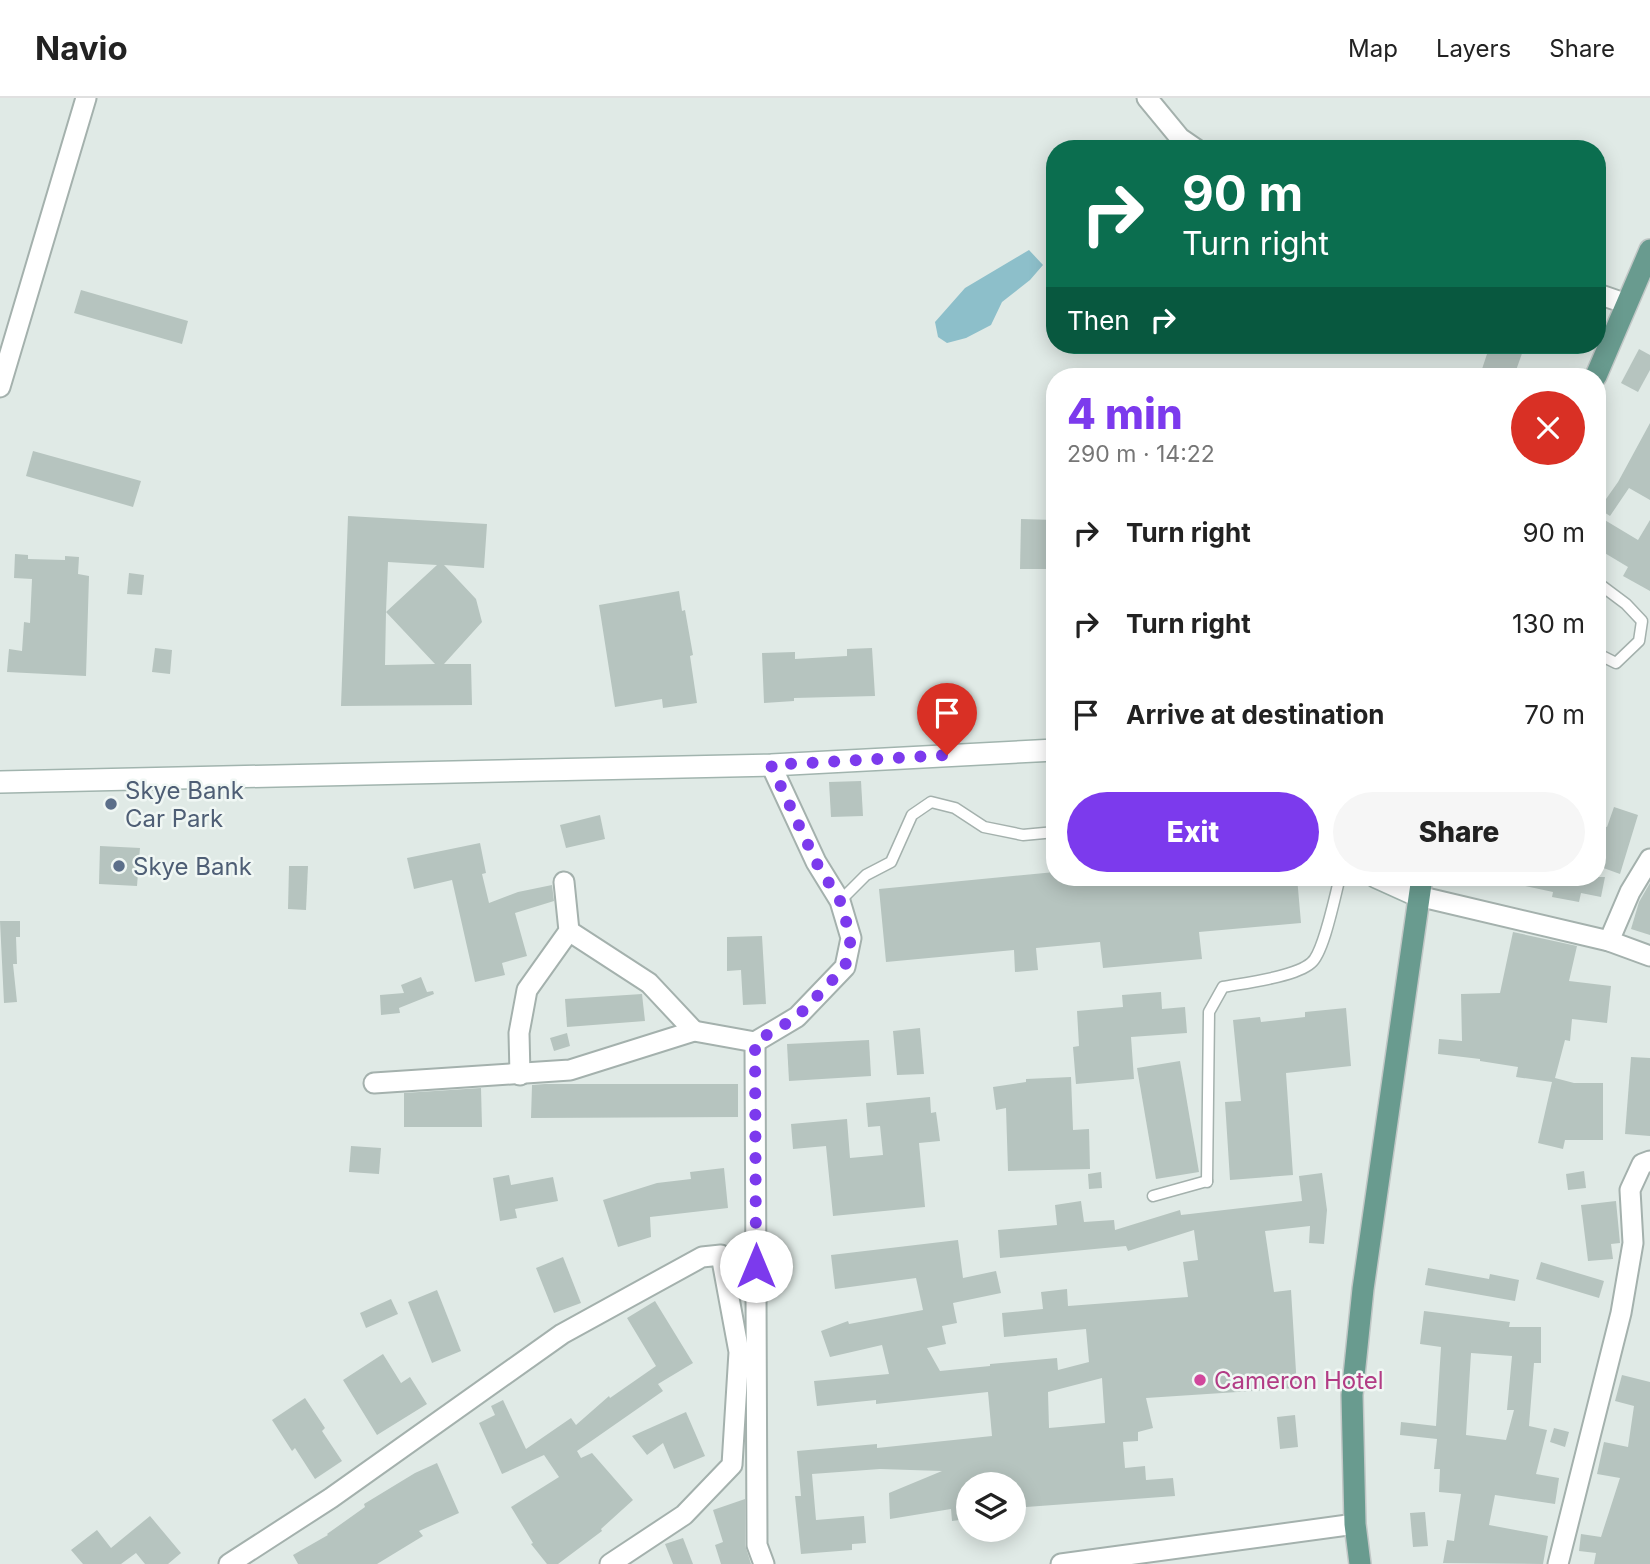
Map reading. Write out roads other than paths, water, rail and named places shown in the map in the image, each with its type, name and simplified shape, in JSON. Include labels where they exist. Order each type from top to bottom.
[{"type":"main road","points":[[1606,353],[1650,250]]},
{"type":"main road","points":[[1360,1564],[1355,1524],[1352,1395],[1363,1289],[1420,886]]},
{"type":"street","points":[[2,376],[86,98]]},
{"type":"street","points":[[1147,98],[1183,140]]},
{"type":"street","points":[[1606,297],[1627,304]]},
{"type":"street","points":[[0,782],[771,765],[1046,750]]},
{"type":"street","points":[[374,1083],[570,1070],[694,1031],[755,1042],[797,1017],[845,967],[851,938],[840,901],[816,862],[771,765]]},
{"type":"street","points":[[1609,941],[1630,892],[1650,859]]},
{"type":"street","points":[[520,1075],[519,1033],[527,990],[569,931],[564,882]]},
{"type":"street","points":[[1420,886],[1609,941],[1650,956]]},
{"type":"street","points":[[569,931],[649,984],[694,1031]]},
{"type":"street","points":[[755,1042],[757,1545],[764,1564]]},
{"type":"street","points":[[1558,1564],[1641,1243],[1630,1190],[1642,1164],[1650,1161]]},
{"type":"street","points":[[229,1564],[331,1498],[562,1334],[702,1257],[721,1255],[739,1352],[732,1465],[684,1516],[610,1564]]},
{"type":"street","points":[[1061,1564],[1355,1524]]},
{"type":"lane","points":[[1606,589],[1642,621],[1639,641],[1616,663],[1606,658]]},
{"type":"lane","points":[[840,901],[866,875],[891,862],[912,815],[931,802],[955,808],[984,827],[1023,835],[1046,833]]},
{"type":"lane","points":[[1153,1196],[1207,1181],[1209,1012],[1223,987],[1279,977],[1312,963],[1321,946],[1338,886]]},
{"type":"water","points":[[1029,250],[1043,265],[1030,280],[1002,302],[991,325],[966,338],[947,343],[938,337],[935,322],[965,288]]},
{"type":"place","name":"Skye Bank Car Park","points":[[111,804]]},
{"type":"place","name":"Skye Bank","points":[[119,866]]},
{"type":"place","name":"Cameron Hotel","points":[[1200,1380]]}]
